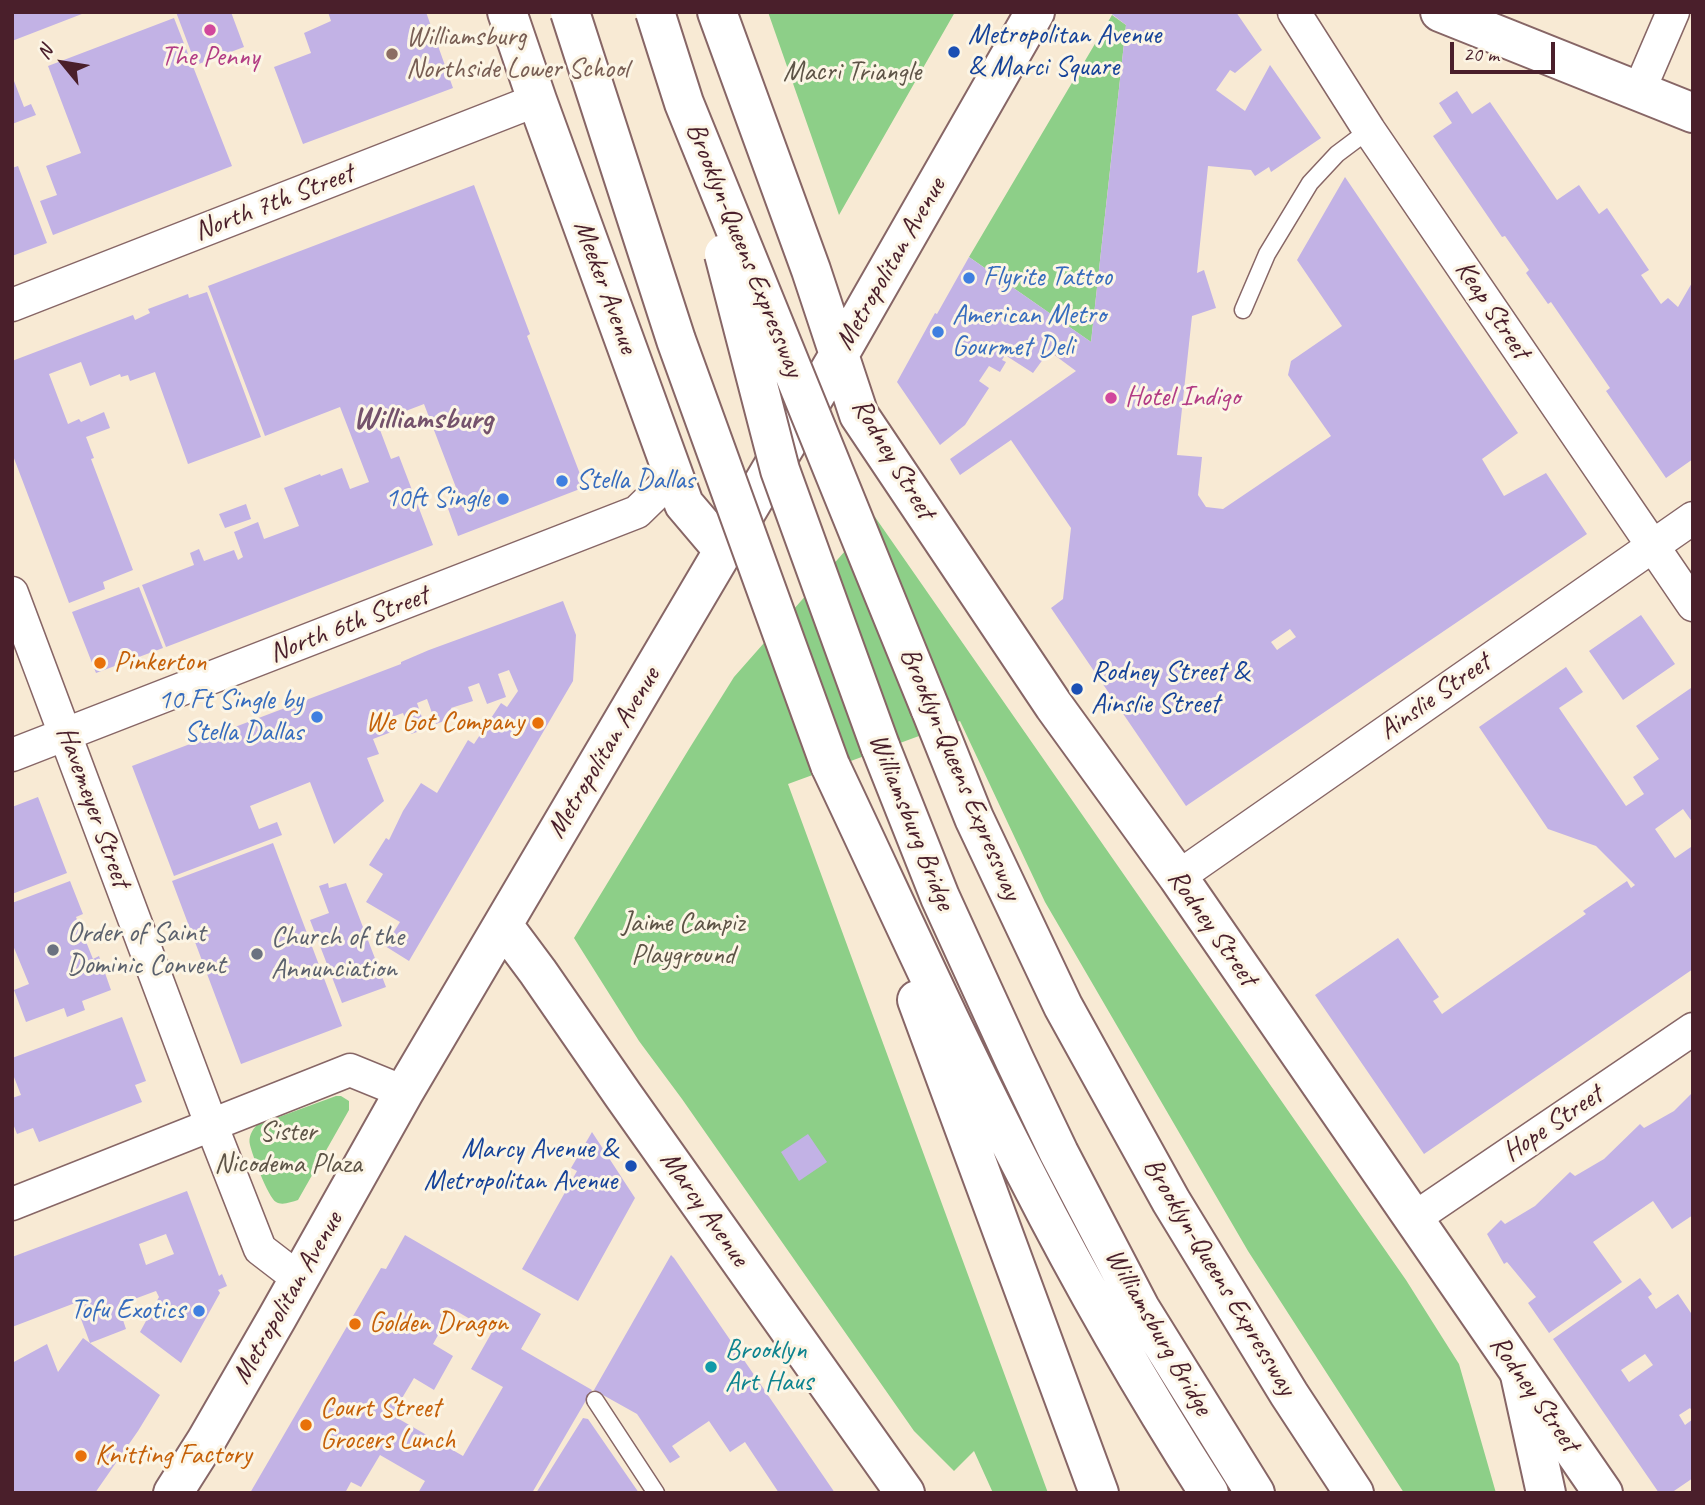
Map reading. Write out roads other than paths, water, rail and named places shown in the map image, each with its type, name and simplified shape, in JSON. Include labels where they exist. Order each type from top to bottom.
[{"type":"main road","name":"Meeker Avenue","points":[[507,12],[684,504],[723,550]]},
{"type":"main road","points":[[570,12],[676,340],[1099,1493]]},
{"type":"main road","name":"Brooklyn-Queens Expressway","points":[[655,12],[684,103],[974,818],[1063,1006],[1171,1202],[1289,1394],[1354,1493]]},
{"type":"main road","points":[[717,12],[840,353]]},
{"type":"main road","name":"Metropolitan Avenue","points":[[173,1493],[206,1441],[404,1092],[840,353],[1035,12]]},
{"type":"main road","points":[[1440,12],[1693,113]]},
{"type":"main road","name":"Williamsburg Bridge","points":[[684,103],[780,470],[880,746],[940,897],[1059,1153],[1140,1308],[1255,1493]]},
{"type":"main road","name":"Rodney Street","points":[[840,353],[859,415],[1054,706],[1178,877],[1604,1493]]},
{"type":"main road","name":"Williamsburg Bridge","points":[[830,765],[994,1112],[1043,1207],[1095,1304],[1209,1493]]},
{"type":"main road","name":"Marcy Avenue","points":[[503,925],[905,1493]]},
{"type":"main road","points":[[1520,1375],[1546,1493]]},
{"type":"street","name":"Keap Street","points":[[1294,12],[1369,130],[1693,605]]},
{"type":"street","points":[[1639,91],[1673,12]]},
{"type":"street","name":"North 7th Street","points":[[12,305],[537,100]]},
{"type":"street","name":"North 6th Street","points":[[12,755],[637,512],[674,476]]},
{"type":"street","name":"Ainslie Street","points":[[1178,877],[1693,519]]},
{"type":"street","name":"Havemeyer Street","points":[[12,593],[260,1249],[299,1279]]},
{"type":"street","name":"Hope Street","points":[[1413,1219],[1693,1029]]},
{"type":"street","points":[[12,1204],[350,1070],[404,1092]]},
{"type":"lane","points":[[1243,310],[1267,254],[1310,183],[1337,154],[1369,130]]},
{"type":"lane","points":[[595,1401],[656,1493]]},
{"type":"place","name":"The Penny","points":[[210,30]]},
{"type":"place","name":"Metropolitan Avenue & Marci Square","points":[[954,52]]},
{"type":"place","name":"Williamsburg Northside Lower School","points":[[392,54]]},
{"type":"place","name":"Flyrite Tattoo","points":[[969,278]]},
{"type":"place","name":"American Metro Gourmet Deli","points":[[938,332]]},
{"type":"place","name":"Hotel Indigo","points":[[1111,398]]},
{"type":"place","name":"Stella Dallas","points":[[562,481]]},
{"type":"place","name":"10ft Single","points":[[503,499]]},
{"type":"place","name":"Pinkerton","points":[[100,663]]},
{"type":"place","name":"Rodney Street & Ainslie Street","points":[[1077,689]]},
{"type":"place","name":"10 Ft Single by Stella Dallas","points":[[317,717]]},
{"type":"place","name":"We Got Company","points":[[538,723]]},
{"type":"place","name":"Order of Saint Dominic Convent","points":[[53,950]]},
{"type":"place","name":"Church of the Annunciation","points":[[257,954]]},
{"type":"place","name":"Marcy Avenue & Metropolitan Avenue","points":[[631,1166]]},
{"type":"place","name":"Tofu Exotics","points":[[199,1311]]},
{"type":"place","name":"Golden Dragon","points":[[355,1324]]},
{"type":"place","name":"Brooklyn Art Haus","points":[[711,1367]]},
{"type":"place","name":"Court Street Grocers Lunch","points":[[306,1425]]},
{"type":"place","name":"Knitting Factory","points":[[81,1456]]},
{"type":"district","name":"Williamsburg","points":[[423,420]]},
{"type":"park label","name":"Macri Triangle","points":[[852,73]]},
{"type":"park label","name":"Jaime Campiz Playground","points":[[683,940]]},
{"type":"park label","name":"Sister Nicodema Plaza","points":[[288,1149]]}]
